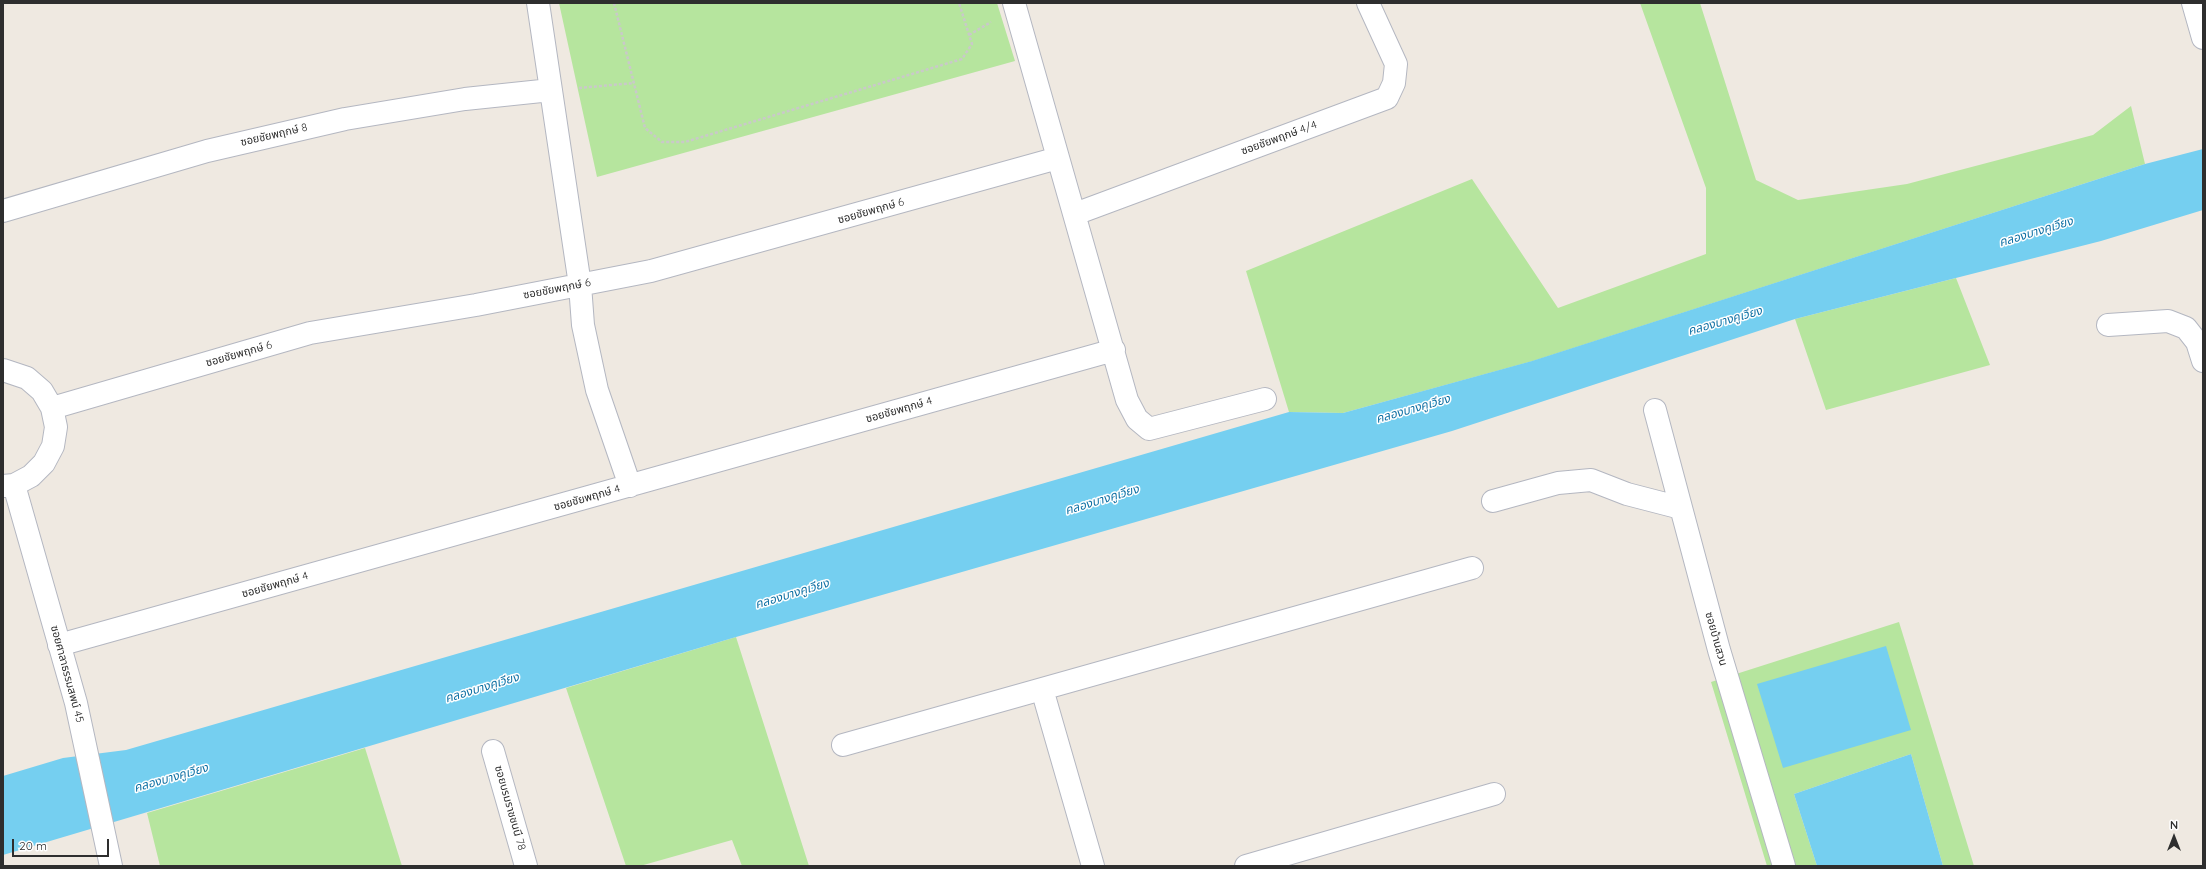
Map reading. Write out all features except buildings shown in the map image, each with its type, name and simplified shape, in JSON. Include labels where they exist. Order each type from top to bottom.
[{"type":"street","points":[[538,3],[580,284],[583,325],[597,390],[630,486]]},
{"type":"street","name":"ซอยชัยพฤกษ์ 4/4","points":[[1075,214],[1386,98],[1394,83],[1396,64],[1368,3]]},
{"type":"street","points":[[2193,3],[2203,38]]},
{"type":"street","points":[[1019,4],[1058,158],[1114,350],[1127,400],[1138,419],[1149,428],[1265,399]]},
{"type":"street","name":"ซอยชัยพฤกษ์ 8","points":[[3,212],[207,151],[345,119],[465,99],[551,90]]},
{"type":"street","name":"ซอยชัยพฤกษ์ 6","points":[[52,408],[310,333],[658,269],[1058,158]]},
{"type":"street","points":[[2108,325],[2168,322],[2186,328],[2197,342],[2203,361]]},
{"type":"street","name":"ซอยชัยพฤกษ์ 4","points":[[59,645],[1114,350]]},
{"type":"street","name":"ซอยศาลาธรรมสพน์ 45","points":[[3,370],[27,378],[42,390],[52,408],[56,427],[53,446],[40,467],[31,476],[8,486],[76,703],[111,866]]},
{"type":"street","name":"ซอยบ้านสวน","points":[[1655,410],[1719,650],[1784,866]]},
{"type":"street","points":[[1493,501],[1558,483],[1591,480],[1627,494],[1681,508]]},
{"type":"street","points":[[843,745],[1472,568]]},
{"type":"street","points":[[1042,689],[1093,866]]},
{"type":"street","name":"ซอยบรมราชชนนี 78","points":[[493,751],[526,866]]},
{"type":"street","points":[[1246,866],[1494,794]]},
{"type":"path","points":[[614,3],[645,128],[662,142],[685,142],[962,59],[972,44],[960,3]]},
{"type":"path","points":[[551,90],[634,83]]},
{"type":"green space","points":[[559,3],[997,3],[1015,61],[597,177]]},
{"type":"green space","points":[[1640,3],[1700,3],[1756,180],[1798,200],[1907,184],[2093,135],[2131,106],[2145,164],[1533,361],[1343,413],[1289,412],[1246,271],[1472,179],[1558,308],[1706,254],[1706,188]]},
{"type":"green space","points":[[1956,278],[1990,365],[1826,410],[1795,319]]},
{"type":"green space","points":[[1899,622],[1974,866],[1943,866],[1911,754],[1794,794],[1817,866],[1767,866],[1711,682]]},
{"type":"green space","points":[[736,637],[809,866],[742,866],[732,840],[640,866],[626,866],[566,688]]},
{"type":"green space","points":[[365,748],[402,866],[160,866],[147,813]]},
{"type":"water","name":"คลองบางคูเวียง","points":[[2203,149],[2203,210],[2101,241],[1795,319],[1452,431],[736,637],[3,855],[3,776],[63,758],[126,750],[1289,412],[1343,413],[1532,361],[2145,164]]},
{"type":"water","points":[[1886,646],[1911,730],[1783,768],[1757,684]]},
{"type":"water","points":[[1911,754],[1943,866],[1817,866],[1794,794]]}]
